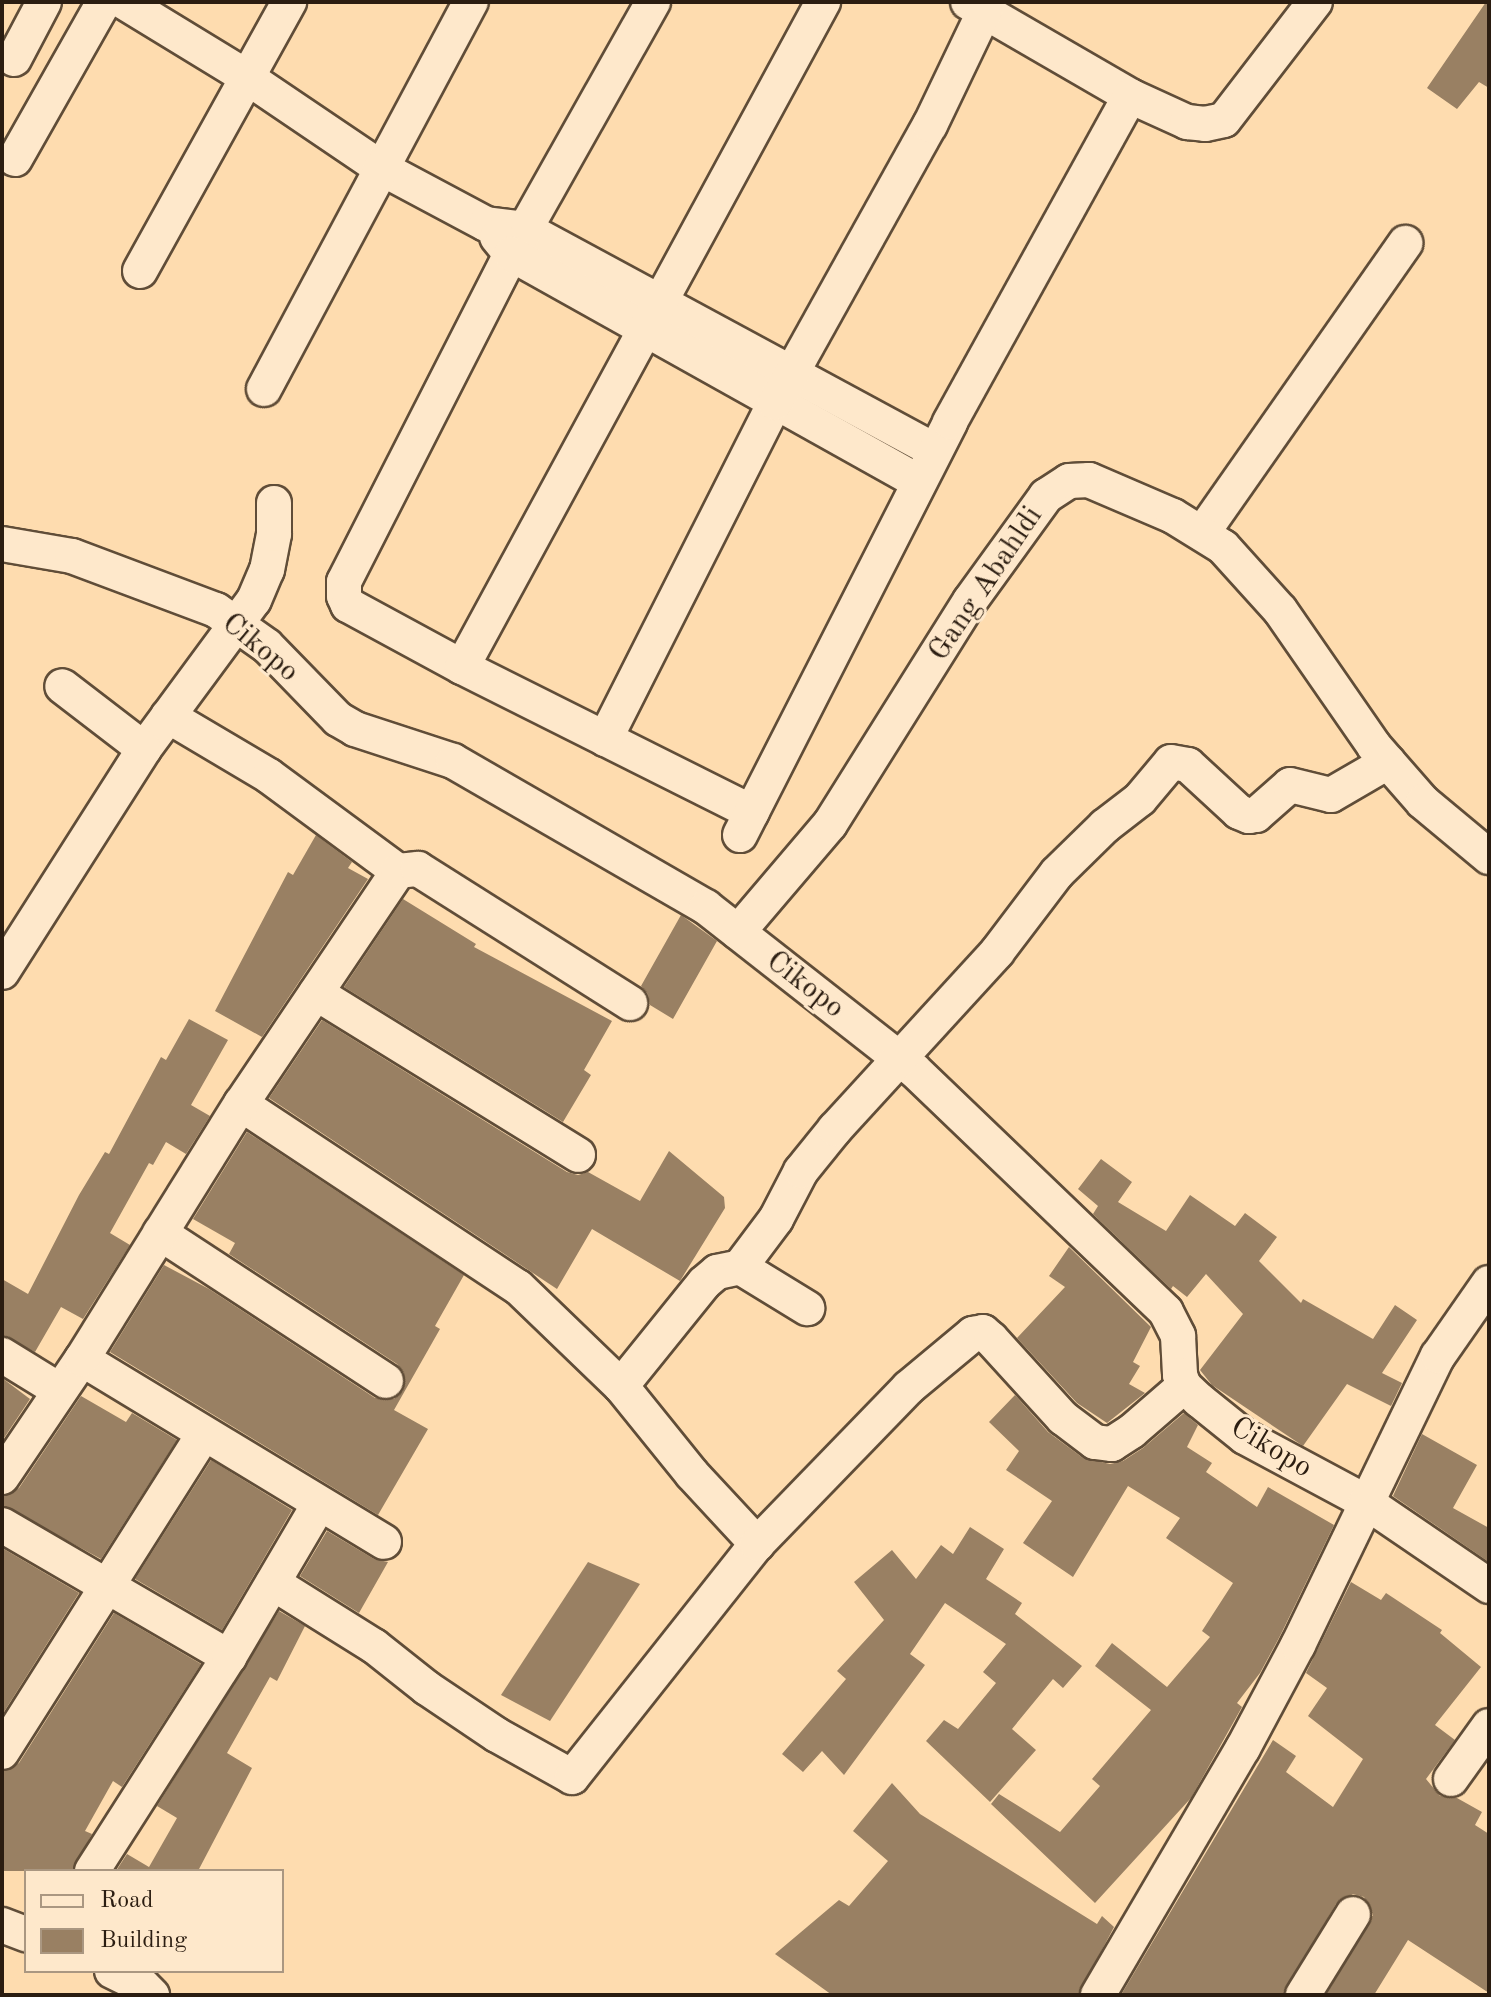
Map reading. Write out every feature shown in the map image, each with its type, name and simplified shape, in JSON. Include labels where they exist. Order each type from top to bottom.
[{"type":"street","points":[[14,59],[44,2]]},
{"type":"street","points":[[15,159],[104,2]]},
{"type":"street","points":[[124,2],[245,76],[381,168],[783,388],[919,482]]},
{"type":"street","points":[[140,271],[245,76],[289,2]]},
{"type":"street","points":[[264,389],[471,2]]},
{"type":"street","points":[[653,2],[518,242],[344,582],[344,596],[348,605],[605,739],[746,823],[935,451],[1130,96]]},
{"type":"street","points":[[462,667],[823,2]]},
{"type":"street","points":[[605,739],[783,388],[930,125],[977,6],[1130,96],[1187,122],[1205,124],[1224,120],[1315,2]]},
{"type":"street","points":[[1203,532],[1405,243]]},
{"type":"street","points":[[783,388],[935,451]]},
{"type":"street","name":"Gang Abahldi","points":[[738,932],[830,824],[970,601],[1046,496],[1069,481],[1089,480],[1203,532],[1247,570],[1388,762],[1423,802],[1489,857]]},
{"type":"street","points":[[2,972],[144,749],[254,600],[267,570],[274,534],[274,503]]},
{"type":"street","name":"Cikopo","points":[[2,544],[72,556],[216,610],[239,622],[267,646],[338,719],[355,729],[453,761],[706,907],[901,1060],[1166,1312],[1178,1336],[1180,1375],[1184,1386],[1245,1437],[1366,1502],[1489,1586]]},
{"type":"street","points":[[62,686],[144,749]]},
{"type":"street","points":[[168,716],[269,776],[398,871],[418,869],[630,1003]]},
{"type":"street","points":[[621,1386],[704,1283],[717,1272],[740,1267],[776,1219],[801,1171],[845,1118],[997,952],[1057,873],[1105,826],[1140,799],[1171,762],[1188,765],[1239,812],[1249,816],[1256,815],[1290,785],[1331,795],[1388,762]]},
{"type":"street","points":[[2,1477],[82,1359],[241,1104],[398,871]]},
{"type":"street","points":[[316,993],[578,1155]]},
{"type":"street","points":[[241,1104],[518,1287],[621,1386],[692,1474],[757,1544]]},
{"type":"street","points":[[160,1233],[386,1381]]},
{"type":"street","points":[[740,1267],[807,1308]]},
{"type":"street","points":[[1098,1995],[1243,1748],[1298,1645],[1438,1356],[1489,1283]]},
{"type":"street","points":[[273,1583],[374,1646],[427,1688],[497,1735],[572,1777],[757,1544],[908,1388],[973,1334],[983,1332],[991,1339],[1063,1418],[1095,1442],[1112,1444],[1132,1431],[1184,1386]]},
{"type":"street","points":[[2,1355],[59,1390]]},
{"type":"street","points":[[82,1359],[384,1542]]},
{"type":"street","points":[[2,1752],[204,1434]]},
{"type":"street","points":[[93,1869],[229,1657],[319,1504]]},
{"type":"street","points":[[2,1525],[107,1583],[229,1657]]},
{"type":"street","points":[[1451,1779],[1489,1726]]},
{"type":"street","points":[[1303,1995],[1353,1914]]},
{"type":"street","points":[[2,1925],[24,1933]]},
{"type":"street","points":[[116,1973],[143,1986],[152,1995]]},
{"type":"building","points":[[1486,2],[1489,2],[1489,88],[1479,82],[1457,109],[1427,88]]},
{"type":"building","points":[[316,835],[352,862],[348,868],[368,879],[262,1037],[215,1011],[288,872],[293,875]]},
{"type":"building","points":[[403,899],[476,944],[474,947],[612,1021],[584,1070],[591,1075],[563,1122],[344,987]]},
{"type":"building","points":[[681,915],[717,941],[673,1019],[650,1005],[648,994],[641,986]]},
{"type":"building","points":[[189,1019],[228,1040],[191,1105],[210,1116],[186,1154],[166,1142],[153,1165],[149,1163],[110,1233],[130,1245],[83,1319],[61,1307],[35,1352],[2,1335],[2,1279],[28,1294],[79,1195],[105,1152],[109,1154],[161,1057],[166,1060]]},
{"type":"building","points":[[322,1020],[567,1172],[578,1175],[588,1172],[640,1201],[669,1151],[724,1197],[725,1208],[680,1281],[592,1229],[557,1289],[269,1098]]},
{"type":"building","points":[[247,1132],[464,1275],[435,1326],[440,1329],[394,1410],[428,1429],[378,1515],[110,1352],[164,1265],[209,1289],[375,1398],[394,1399],[403,1391],[404,1373],[397,1364],[229,1254],[235,1243],[193,1219]]},
{"type":"building","points":[[1101,1159],[1132,1182],[1118,1202],[1166,1231],[1190,1195],[1235,1226],[1245,1213],[1277,1237],[1259,1261],[1301,1303],[1303,1299],[1373,1339],[1395,1305],[1417,1320],[1382,1373],[1402,1383],[1391,1406],[1347,1384],[1303,1446],[1212,1385],[1200,1370],[1243,1314],[1206,1274],[1187,1297],[1173,1286],[1171,1289],[1093,1214],[1098,1206],[1078,1189]]},
{"type":"building","points":[[1069,1247],[1151,1327],[1133,1362],[1140,1366],[1129,1384],[1145,1393],[1107,1423],[1077,1403],[1017,1338],[1065,1287],[1049,1276]]},
{"type":"building","points":[[2,1378],[30,1399],[2,1441]]},
{"type":"building","points":[[1015,1395],[1048,1432],[1083,1458],[1110,1464],[1123,1461],[1143,1448],[1184,1413],[1198,1425],[1187,1447],[1212,1463],[1206,1472],[1257,1507],[1268,1487],[1334,1525],[1280,1636],[1260,1673],[1237,1703],[1242,1707],[1191,1798],[1095,1903],[991,1804],[999,1794],[1060,1832],[1100,1786],[1092,1779],[1151,1710],[1095,1666],[1112,1643],[1167,1687],[1210,1637],[1202,1631],[1233,1583],[1166,1538],[1180,1518],[1128,1486],[1073,1577],[1023,1543],[1052,1501],[1006,1470],[1019,1451],[989,1422]]},
{"type":"building","points":[[81,1396],[126,1422],[132,1413],[177,1440],[101,1559],[2,1505],[2,1497],[19,1488]]},
{"type":"building","points":[[1422,1434],[1477,1465],[1453,1508],[1489,1528],[1489,1562],[1393,1496]]},
{"type":"building","points":[[211,1460],[292,1510],[222,1630],[135,1579]]},
{"type":"building","points":[[970,1527],[1004,1549],[986,1579],[1022,1603],[1015,1614],[1082,1666],[1063,1688],[1053,1679],[1012,1729],[1036,1750],[990,1802],[926,1741],[944,1720],[958,1729],[996,1683],[983,1672],[1006,1644],[945,1603],[910,1654],[925,1665],[844,1775],[822,1751],[803,1772],[782,1754],[846,1679],[837,1671],[884,1620],[854,1582],[892,1550],[916,1579],[941,1545],[953,1554]]},
{"type":"building","points":[[327,1531],[374,1559],[388,1562],[359,1613],[300,1576]]},
{"type":"building","points":[[2,1548],[79,1593],[2,1715]]},
{"type":"building","points":[[588,1562],[640,1584],[550,1721],[501,1695]]},
{"type":"building","points":[[1351,1582],[1381,1600],[1386,1593],[1442,1630],[1440,1633],[1481,1667],[1435,1725],[1455,1740],[1426,1779],[1440,1796],[1457,1798],[1482,1812],[1475,1825],[1489,1834],[1489,1993],[1408,1940],[1374,1995],[1326,1995],[1373,1915],[1364,1897],[1353,1894],[1336,1904],[1283,1995],[1121,1995],[1273,1740],[1296,1756],[1286,1772],[1333,1807],[1363,1759],[1308,1716],[1327,1688],[1306,1673]]},
{"type":"building","points":[[279,1611],[305,1626],[277,1681],[270,1677],[227,1753],[252,1768],[199,1869],[117,1869],[127,1854],[149,1867],[177,1818],[157,1806]]},
{"type":"building","points":[[114,1613],[201,1664],[122,1787],[113,1781],[85,1831],[92,1834],[73,1869],[2,1871],[2,1772],[19,1763]]},
{"type":"building","points":[[892,1783],[920,1814],[1097,1924],[1102,1916],[1114,1927],[1078,1995],[832,1995],[775,1954],[839,1900],[849,1906],[888,1861],[853,1831]]}]
